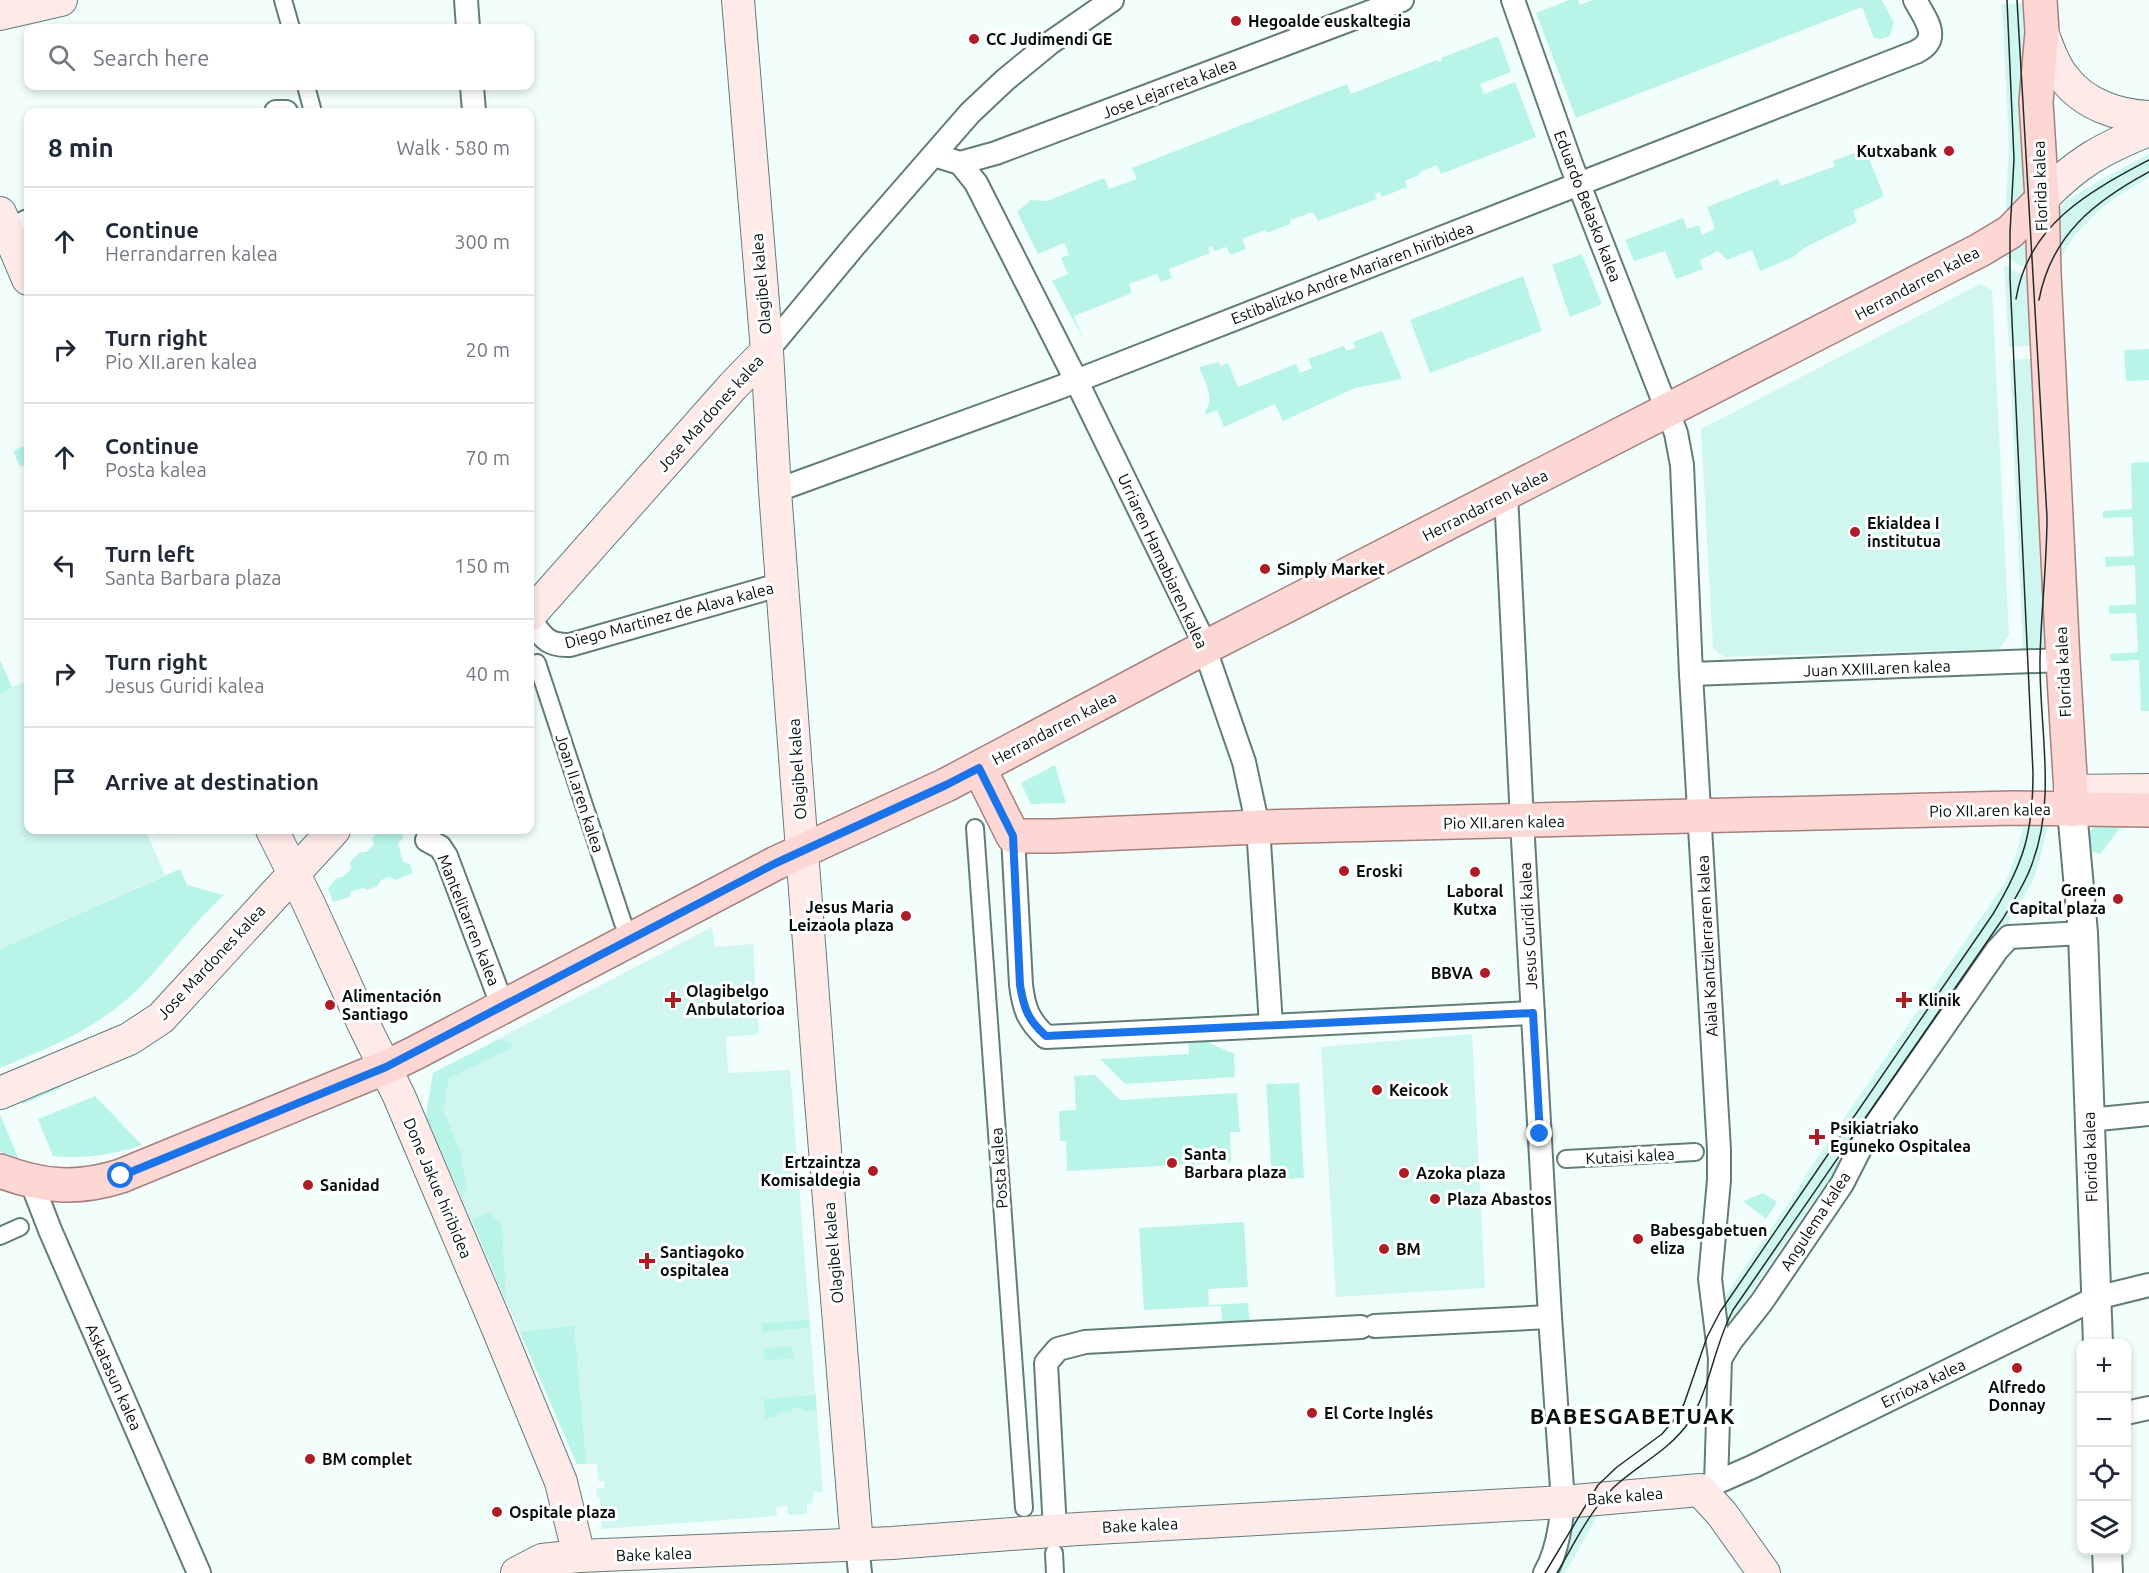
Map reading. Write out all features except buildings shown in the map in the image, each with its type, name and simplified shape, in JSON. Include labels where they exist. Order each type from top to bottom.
[{"type":"main road","points":[[0,14],[61,0]]},
{"type":"main road","name":"Olagibel kalea","points":[[738,0],[767,351],[782,584],[858,1559]]},
{"type":"main road","name":"Florida kalea","points":[[2040,0],[2042,32],[2036,102],[2071,800]]},
{"type":"main road","points":[[2042,32],[2064,78],[2084,97],[2107,109],[2149,117]]},
{"type":"main road","points":[[2042,199],[2074,168],[2109,147],[2149,130]]},
{"type":"main road","name":"Herrandarren kalea","points":[[0,1171],[58,1186],[81,1186],[111,1179],[386,1067],[803,851],[946,785],[1204,648],[1992,243],[2020,223],[2042,199]]},
{"type":"main road","points":[[12,222],[24,265]]},
{"type":"main road","name":"Jose Mardones kalea","points":[[534,610],[733,386],[767,351]]},
{"type":"main road","points":[[979,768],[1013,836]]},
{"type":"main road","points":[[2071,800],[2149,789]]},
{"type":"main road","name":"Pio XII.aren kalea","points":[[1013,836],[1258,827],[2013,808],[2071,800],[2149,810]]},
{"type":"main road","name":"Done Jakue hiribidea","points":[[275,834],[386,1067],[468,1258],[561,1482],[579,1565]]},
{"type":"main road","name":"Jose Mardones kalea","points":[[0,1093],[129,1039],[161,1018],[330,834]]},
{"type":"main road","points":[[1708,1486],[1722,1514],[1764,1573]]},
{"type":"main road","name":"Bake kalea","points":[[517,1573],[530,1564],[542,1560],[579,1565],[858,1559],[1563,1502],[1708,1486]]},
{"type":"street","points":[[283,0],[290,24]]},
{"type":"street","points":[[466,0],[468,24]]},
{"type":"street","name":"Jose Mardones kalea","points":[[767,351],[855,245],[970,113],[1050,43],[1112,0]]},
{"type":"street","name":"Jose Lejarreta kalea","points":[[960,163],[996,153],[1402,0]]},
{"type":"street","name":"Eduardo Belasko kalea","points":[[1513,0],[1578,184],[1667,411]]},
{"type":"street","name":"Estibalizko Andre Mariaren hiribidea","points":[[775,491],[1077,380],[1926,47],[1931,29],[1915,0]]},
{"type":"street","points":[[307,90],[312,108]]},
{"type":"street","points":[[472,90],[474,108]]},
{"type":"street","points":[[934,155],[960,163]]},
{"type":"street","name":"Urriaren Hamabiaren kalea","points":[[960,163],[976,183],[1077,380],[1199,632],[1244,762],[1258,827],[1271,1026]]},
{"type":"street","name":"Aiala Kantzilerraren kalea","points":[[1667,411],[1676,433],[1682,465],[1691,674],[1720,1167],[1710,1279],[1720,1359],[1708,1486]]},
{"type":"street","name":"Jesus Guridi kalea","points":[[1506,494],[1550,1317],[1563,1502],[1561,1522],[1545,1573]]},
{"type":"street","name":"Diego Martinez de Alava kalea","points":[[534,625],[545,640],[557,645],[570,645],[782,584]]},
{"type":"street","name":"Juan XXIII.aren kalea","points":[[1691,674],[2063,660]]},
{"type":"street","name":"Joan II.aren kalea","points":[[537,663],[623,923]]},
{"type":"street","name":"Florida kalea","points":[[2071,800],[2083,933],[2098,1339]]},
{"type":"street","name":"Posta kalea","points":[[975,828],[1024,1508]]},
{"type":"street","points":[[1013,836],[1020,985],[1024,1007],[1032,1024],[1046,1036],[1533,1013]]},
{"type":"street","name":"Mantelitarren kalea","points":[[427,840],[440,847],[446,856],[503,1007]]},
{"type":"street","name":"Angulema kalea","points":[[1720,1359],[1842,1184],[1864,1141],[1997,950],[2009,937],[2083,933]]},
{"type":"street","points":[[2089,1120],[2149,1114]]},
{"type":"street","name":"Kutaisi kalea","points":[[1566,1159],[1695,1152]]},
{"type":"street","name":"Askatasun kalea","points":[[31,1180],[50,1230],[199,1573]]},
{"type":"street","points":[[0,1236],[20,1227]]},
{"type":"street","name":"Errioxa kalea","points":[[1708,1486],[1752,1467],[2096,1298],[2149,1285]]},
{"type":"street","points":[[1055,1573],[1046,1363],[1058,1349],[1085,1342],[1550,1317]]},
{"type":"street","points":[[2131,1412],[2149,1408]]},
{"type":"street","points":[[2107,1555],[2108,1573]]},
{"type":"shaded area","points":[[1569,0],[1578,0],[1580,5],[1592,0],[1882,0],[1894,23],[1890,36],[1881,39],[1874,38],[1862,7],[1576,118],[1536,13]]},
{"type":"shaded area","points":[[2022,3],[2029,150],[2025,186],[2015,209],[2005,222],[2009,145],[2002,4]]},
{"type":"shaded area","points":[[1498,36],[1511,72],[1480,84],[1484,94],[1515,82],[1536,137],[1441,174],[1437,165],[1405,181],[1407,187],[1382,197],[1380,192],[1375,194],[1377,199],[1318,221],[1313,212],[1290,220],[1290,224],[1242,239],[1246,249],[1230,255],[1227,247],[1214,251],[1212,246],[1208,248],[1210,253],[1169,269],[1172,278],[1161,282],[1157,274],[1129,284],[1132,293],[1074,316],[1084,340],[1052,281],[1068,274],[1061,258],[1069,255],[1064,243],[1038,254],[1017,212],[1031,200],[1047,201],[1104,178],[1109,189],[1137,179],[1132,168],[1347,84],[1351,94],[1437,60],[1442,61],[1441,58]]},
{"type":"shaded area","points":[[1865,149],[1884,196],[1853,211],[1857,222],[1804,248],[1793,257],[1760,271],[1752,250],[1727,260],[1718,251],[1700,260],[1703,269],[1676,279],[1665,251],[1634,261],[1625,240],[1683,218],[1687,229],[1699,225],[1702,235],[1715,229],[1707,207],[1778,179],[1781,186],[1835,166],[1833,161]]},
{"type":"shaded area","points":[[2149,154],[2149,177],[2098,211],[2074,236],[2056,266],[2057,216],[2066,200]]},
{"type":"shaded area","points":[[2037,222],[2039,268],[2021,266],[2003,255]]},
{"type":"shaded area","points":[[1582,254],[1602,304],[1570,317],[1552,265]]},
{"type":"shaded area","points":[[2004,265],[2020,274],[2039,276],[2043,345],[2009,347]]},
{"type":"shaded area","points":[[1523,276],[1542,331],[1430,373],[1410,320]]},
{"type":"shaded area","name":"Ekialdea I institutua","points":[[1980,284],[1992,290],[2009,635],[1999,649],[1724,657],[1713,648],[1701,429]]},
{"type":"shaded area","points":[[1382,331],[1402,379],[1355,388],[1283,421],[1275,404],[1224,427],[1217,410],[1206,415],[1209,396],[1199,367],[1218,362],[1221,366],[1228,363],[1238,387],[1296,364],[1300,373],[1312,368],[1308,359],[1344,346],[1347,351],[1355,348],[1353,342]]},
{"type":"shaded area","points":[[2149,349],[2149,380],[2126,381],[2124,350]]},
{"type":"shaded area","points":[[2043,358],[2048,652],[2023,653],[2010,360]]},
{"type":"shaded area","points":[[24,446],[24,465],[20,467],[13,451]]},
{"type":"shaded area","points":[[2149,462],[2149,711],[2141,711],[2139,660],[2111,661],[2110,654],[2138,652],[2136,613],[2109,614],[2109,606],[2136,604],[2135,565],[2106,567],[2105,557],[2134,556],[2132,517],[2103,518],[2103,511],[2132,509],[2131,463]]},
{"type":"shaded area","points":[[0,660],[12,687],[24,682],[24,834],[147,834],[165,875],[0,949]]},
{"type":"shaded area","points":[[0,660],[12,688],[0,693]]},
{"type":"shaded area","points":[[1055,765],[1066,803],[1031,804],[1021,783]]},
{"type":"shaded area","points":[[2026,817],[2049,819],[2041,856],[2026,893],[2012,917],[1825,1189],[1823,1188],[1744,1302],[1746,1304],[1725,1344],[1719,1305],[2006,881]]},
{"type":"shaded area","points":[[2117,818],[2149,818],[2149,827],[2120,828],[2100,854],[2084,848],[2093,827],[2100,822]]},
{"type":"shaded area","points":[[376,834],[402,835],[403,839],[398,843],[403,862],[410,864],[413,873],[395,880],[390,877],[381,880],[378,886],[367,890],[363,888],[352,891],[349,897],[333,902],[328,889],[336,878],[343,877],[351,869],[350,862],[360,852],[366,852],[374,845],[372,839]]},
{"type":"shaded area","points":[[180,869],[187,885],[224,895],[147,980],[120,1005],[71,1036],[0,1068],[0,949]]},
{"type":"shaded area","name":"Santiagoko ospitalea","points":[[712,927],[715,947],[753,944],[756,996],[768,998],[773,1006],[773,1010],[767,1017],[758,1018],[759,1034],[726,1037],[728,1073],[790,1070],[823,1492],[813,1493],[813,1503],[807,1504],[807,1514],[788,1515],[787,1506],[776,1507],[777,1516],[602,1529],[600,1497],[597,1497],[596,1489],[605,1488],[604,1481],[598,1481],[597,1464],[577,1464],[426,1116],[433,1073]]},
{"type":"shaded area","name":"Azoka plaza","points":[[1472,1034],[1485,1288],[1336,1297],[1321,1047]]},
{"type":"shaded area","points":[[1188,1036],[1234,1053],[1235,1077],[1125,1084],[1100,1059],[1189,1054]]},
{"type":"shaded area","points":[[498,1040],[510,1042],[513,1047],[449,1078],[443,1109],[460,1151],[467,1190],[460,1193],[426,1116],[433,1073]]},
{"type":"shaded area","points":[[1095,1075],[1120,1100],[1237,1093],[1240,1132],[1230,1132],[1231,1162],[1067,1171],[1066,1141],[1060,1141],[1059,1111],[1076,1110],[1074,1076]]},
{"type":"shaded area","points":[[58,1080],[61,1088],[23,1104],[20,1097]]},
{"type":"shaded area","points":[[1299,1083],[1304,1178],[1272,1180],[1266,1084]]},
{"type":"shaded area","points":[[95,1096],[142,1145],[98,1155],[53,1156],[38,1119]]},
{"type":"shaded area","points":[[0,1114],[20,1162],[0,1151]]},
{"type":"shaded area","points":[[1763,1193],[1777,1202],[1766,1219],[1743,1201]]},
{"type":"shaded area","points":[[489,1212],[502,1227],[506,1302],[472,1220]]},
{"type":"shaded area","points":[[1244,1222],[1248,1287],[1208,1289],[1209,1305],[1248,1303],[1250,1326],[1137,1332],[1136,1326],[1222,1321],[1221,1306],[1144,1310],[1139,1228]]},
{"type":"shaded area","points":[[809,1320],[809,1328],[762,1332],[762,1323]]},
{"type":"shaded area","points":[[574,1326],[586,1464],[577,1464],[520,1332]]},
{"type":"shaded area","points":[[792,1346],[793,1358],[764,1361],[763,1348]]},
{"type":"shaded area","points":[[816,1395],[817,1413],[815,1410],[806,1411],[797,1407],[788,1412],[777,1413],[777,1417],[765,1418],[764,1399]]},
{"type":"shaded area","points":[[1600,1512],[1565,1573],[1535,1573],[1573,1513]]},
{"type":"tram line","points":[[1545,1573],[1598,1485],[1617,1467],[1662,1434],[1674,1420],[1684,1404],[1707,1337],[1720,1312],[1993,914],[2004,895],[2025,846],[2031,813],[2033,773],[2010,278],[2014,159],[2007,0]]},
{"type":"tram line","points":[[1557,1573],[1582,1529],[1604,1497],[1622,1480],[1662,1450],[1689,1422],[1702,1396],[1733,1310],[2002,920],[2032,864],[2044,814],[2045,762],[2040,659],[2047,517],[2017,0]]},
{"type":"tram line","points":[[2016,299],[2023,273],[2033,251],[2047,231],[2083,199],[2149,160]]},
{"type":"tram line","points":[[2039,300],[2045,277],[2054,257],[2078,222],[2111,195],[2149,172]]},
{"type":"place","name":"Hegoalde euskaltegia","points":[[1236,21]]},
{"type":"place","name":"CC Judimendi GE","points":[[974,39]]},
{"type":"place","name":"Kutxabank","points":[[1949,151]]},
{"type":"place","name":"Ekialdea I institutua","points":[[1855,532]]},
{"type":"place","name":"Simply Market","points":[[1265,569]]},
{"type":"place","name":"Eroski","points":[[1344,871]]},
{"type":"place","name":"Laboral Kutxa","points":[[1475,872]]},
{"type":"place","name":"Green Capital plaza","points":[[2118,899]]},
{"type":"place","name":"Jesus Maria Leizaola plaza","points":[[906,916]]},
{"type":"place","name":"BBVA","points":[[1485,973]]},
{"type":"place","name":"Olagibelgo Anbulatorioa","points":[[673,1000]]},
{"type":"place","name":"Klinik","points":[[1904,1000]]},
{"type":"place","name":"Alimentación Santiago","points":[[330,1005]]},
{"type":"place","name":"Keicook","points":[[1377,1090]]},
{"type":"place","name":"Psikiatriako Eguneko Ospitalea","points":[[1817,1137]]},
{"type":"place","name":"Santa Barbara plaza","points":[[1172,1163]]},
{"type":"place","name":"Ertzaintza Komisaldegia","points":[[873,1171]]},
{"type":"place","name":"Azoka plaza","points":[[1404,1173]]},
{"type":"place","name":"Sanidad","points":[[308,1185]]},
{"type":"place","name":"Plaza Abastos","points":[[1435,1199]]},
{"type":"place","name":"Babesgabetuen eliza","points":[[1638,1239]]},
{"type":"place","name":"BM","points":[[1384,1249]]},
{"type":"place","name":"Santiagoko ospitalea","points":[[647,1261]]},
{"type":"place","name":"Alfredo Donnay","points":[[2017,1368]]},
{"type":"place","name":"El Corte Inglés","points":[[1312,1413]]},
{"type":"place","name":"BM complet","points":[[310,1459]]},
{"type":"place","name":"Ospitale plaza","points":[[497,1512]]},
{"type":"district","name":"BABESGABETUAK","points":[[1633,1416]]},
{"type":"route","points":[[121,1176],[386,1067],[776,863],[979,768],[1013,836],[1020,985],[1024,1007],[1032,1024],[1046,1036],[1533,1013],[1540,1134]]}]
